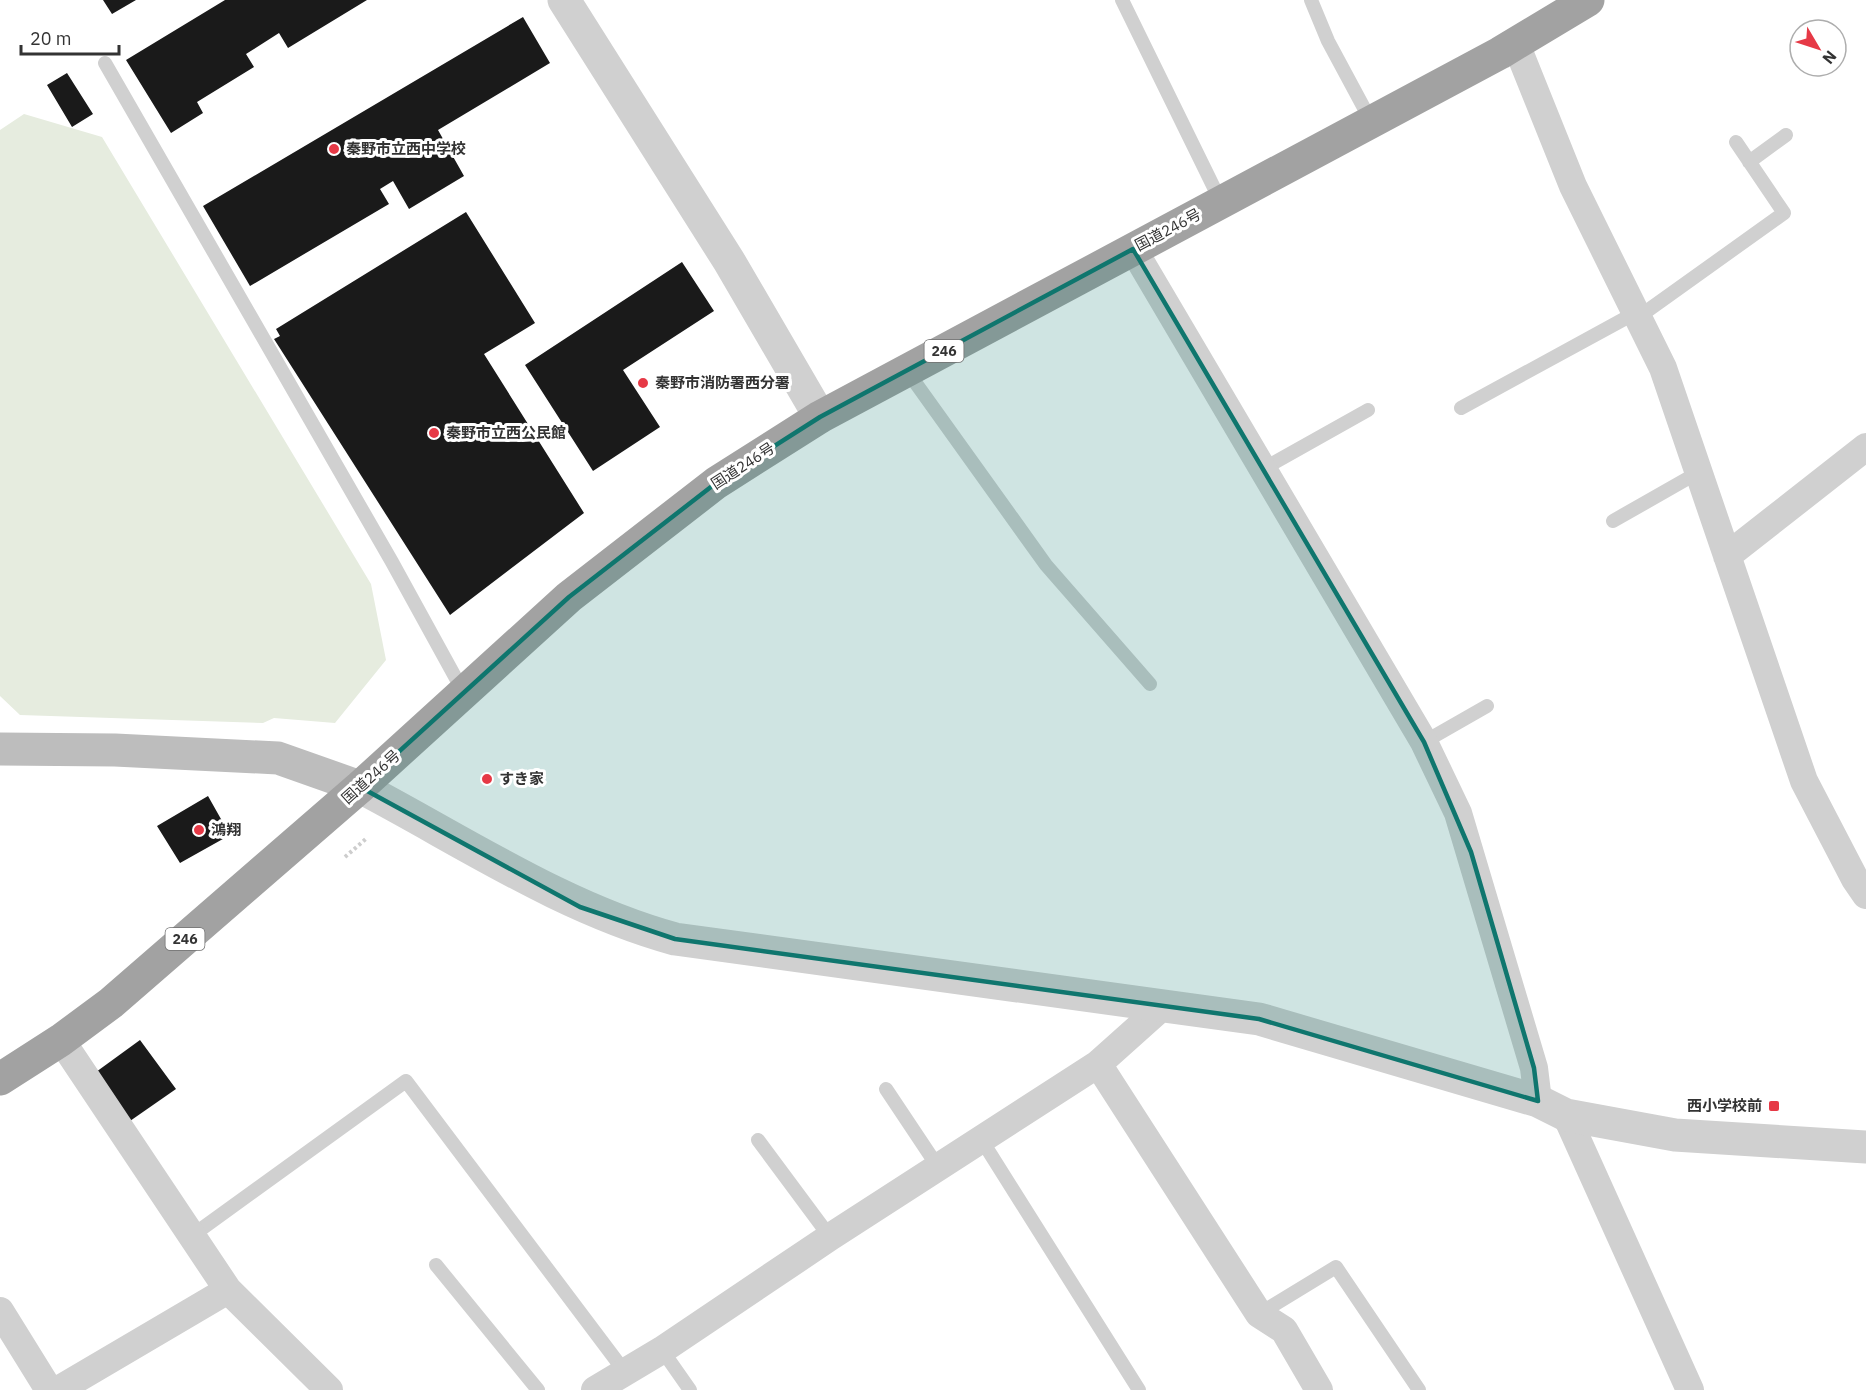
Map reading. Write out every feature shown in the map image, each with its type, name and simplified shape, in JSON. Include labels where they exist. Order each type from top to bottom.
[{"type":"highway","name":"国道246号","points":[[0,1079],[61,1040],[111,1003],[360,787],[569,597],[651,531],[716,483],[820,417],[1516,44],[1549,12],[1588,0]]},
{"type":"main road","points":[[0,749],[115,750],[278,758],[360,787]]},
{"type":"street","points":[[564,0],[729,261],[820,417]]},
{"type":"street","points":[[1516,44],[1573,186],[1663,368],[1804,782],[1855,879],[1866,895]]},
{"type":"street","points":[[1133,249],[1424,742],[1458,813],[1534,1068],[1690,1390]]},
{"type":"street","points":[[1727,556],[1866,447]]},
{"type":"street","points":[[360,787],[580,907],[633,927],[675,939],[1259,1019],[1552,1108],[1675,1135],[1866,1147]]},
{"type":"street","points":[[595,1390],[663,1350],[830,1237],[1098,1064],[1164,1005]]},
{"type":"street","points":[[61,1040],[228,1290],[329,1390]]},
{"type":"street","points":[[1098,1064],[1258,1314],[1284,1330],[1319,1390]]},
{"type":"street","points":[[58,1390],[228,1290]]},
{"type":"street","points":[[0,1311],[49,1390]]},
{"type":"lane","points":[[1122,0],[1221,202]]},
{"type":"lane","points":[[1311,0],[1328,41],[1371,121]]},
{"type":"lane","points":[[105,63],[392,562],[464,693]]},
{"type":"lane","points":[[1749,162],[1786,135]]},
{"type":"lane","points":[[1461,408],[1638,314],[1784,213],[1736,142]]},
{"type":"lane","points":[[907,371],[1046,566],[1150,684]]},
{"type":"lane","points":[[1263,469],[1368,410]]},
{"type":"lane","points":[[1613,521],[1699,472]]},
{"type":"lane","points":[[1424,742],[1487,706]]},
{"type":"lane","points":[[193,1235],[406,1081],[625,1372]]},
{"type":"lane","points":[[886,1089],[938,1167]]},
{"type":"lane","points":[[981,1139],[1139,1390]]},
{"type":"lane","points":[[758,1140],[830,1237]]},
{"type":"lane","points":[[436,1265],[538,1390]]},
{"type":"lane","points":[[1258,1314],[1336,1267],[1419,1390]]},
{"type":"lane","points":[[663,1350],[690,1390]]},
{"type":"path","points":[[345,857],[367,838]]},
{"type":"highlighted area","points":[[1133,249],[1424,742],[1471,852],[1534,1068],[1538,1101],[1259,1019],[675,939],[580,907],[360,787],[569,597],[716,483],[820,417]]},
{"type":"shaded area","points":[[24,114],[102,137],[371,584],[386,660],[335,723],[274,718],[263,723],[20,715],[0,696],[0,130]]},
{"type":"building","points":[[103,0],[136,0],[112,14]]},
{"type":"building","points":[[225,0],[367,0],[288,48],[279,33],[246,54],[254,67],[197,102],[203,113],[171,133],[126,60]]},
{"type":"building","points":[[523,17],[550,63],[438,130],[464,176],[409,209],[393,181],[380,189],[389,204],[250,286],[203,206]]},
{"type":"building","points":[[67,73],[93,114],[72,127],[47,85]]},
{"type":"building","name":"秦野市立西公民館","points":[[466,212],[535,323],[484,354],[584,513],[450,615],[274,339],[280,336],[276,329]]},
{"type":"building","points":[[682,262],[714,311],[623,370],[660,427],[593,471],[525,365]]},
{"type":"building","points":[[208,796],[230,835],[180,863],[157,826]]},
{"type":"building","points":[[140,1040],[176,1089],[130,1121],[96,1072]]},
{"type":"place","name":"秦野市立西中学校","points":[[334,149]]},
{"type":"place","name":"秦野市消防署西分署","points":[[643,383]]},
{"type":"place","name":"秦野市立西公民館","points":[[434,433]]},
{"type":"place","name":"すき家","points":[[487,779]]},
{"type":"place","name":"鴻翔","points":[[199,830]]},
{"type":"place","name":"西小学校前","points":[[1774,1106]]}]
